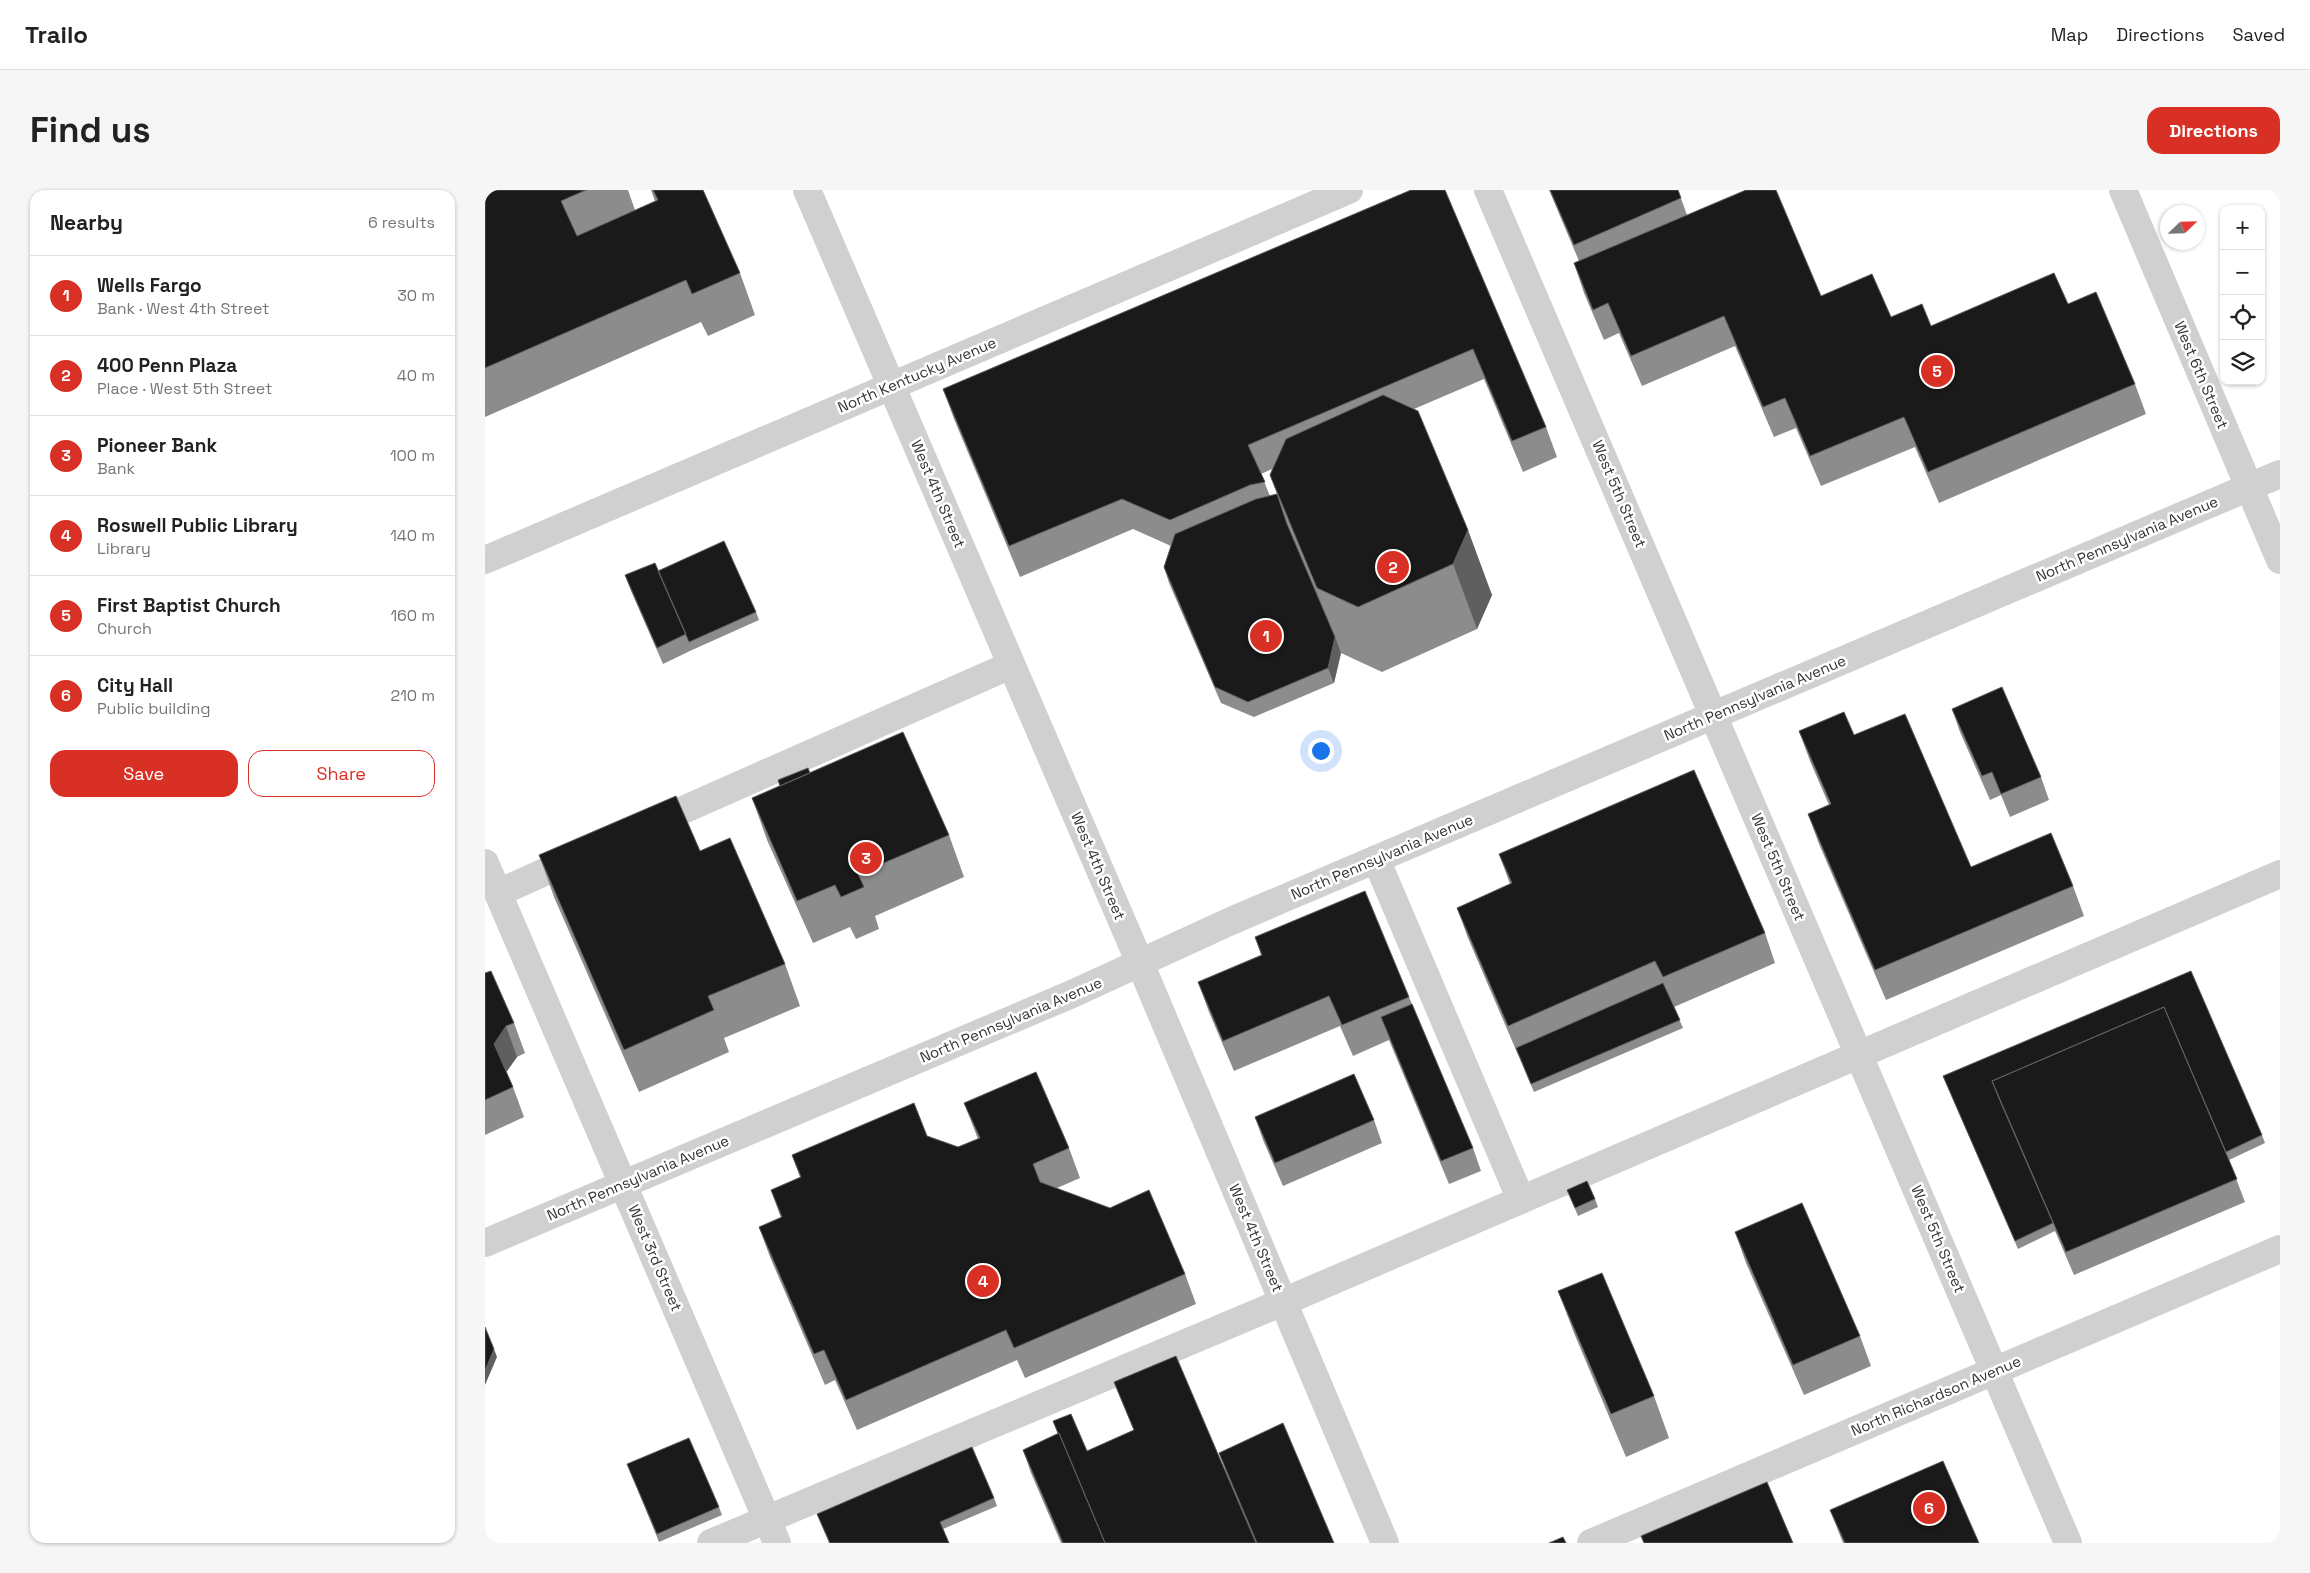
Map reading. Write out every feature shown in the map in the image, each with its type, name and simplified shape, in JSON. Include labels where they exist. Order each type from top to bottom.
[{"type":"street","name":"West 4th Street","points":[[807,190],[1140,963],[1385,1543]]},
{"type":"street","name":"North Kentucky Avenue","points":[[485,560],[1349,190]]},
{"type":"street","name":"West 5th Street","points":[[1489,190],[2069,1543]]},
{"type":"street","name":"West 6th Street","points":[[2132,193],[2280,560]]},
{"type":"street","name":"North Pennsylvania Avenue","points":[[485,1243],[1140,963],[1231,920],[2280,474]]},
{"type":"street","points":[[498,892],[1011,665]]},
{"type":"street","points":[[1376,859],[1521,1200]]},
{"type":"street","name":"West 3rd Street","points":[[485,863],[772,1531]]},
{"type":"street","points":[[711,1543],[772,1531],[1283,1302],[2280,874]]},
{"type":"street","name":"North Richardson Avenue","points":[[1591,1543],[2280,1249]]},
{"type":"building","points":[[485,190],[586,190],[561,201],[577,236],[658,200],[653,190],[703,190],[740,273],[692,294],[686,280],[485,368]]},
{"type":"building","points":[[1411,190],[1445,190],[1546,427],[1512,441],[1473,349],[1248,445],[1265,482],[1250,485],[1170,520],[1122,499],[1009,546],[943,389]]},
{"type":"building","points":[[1550,190],[1678,190],[1681,198],[1574,245]]},
{"type":"building","points":[[1746,190],[1776,190],[1821,296],[1872,274],[1891,317],[1922,304],[1931,326],[2054,273],[2068,304],[2096,292],[2135,384],[1928,472],[1904,417],[1810,456],[1785,398],[1763,407],[1724,316],[1631,356],[1608,303],[1593,310],[1574,263]]},
{"type":"building","points":[[1383,395],[1418,411],[1468,530],[1453,564],[1358,607],[1317,588],[1270,475],[1286,439]]},
{"type":"building","points":[[1277,494],[1287,524],[1335,637],[1328,668],[1248,702],[1215,687],[1164,567],[1175,534],[1256,499]]},
{"type":"building","points":[[724,541],[756,612],[689,642],[658,571]]},
{"type":"building","points":[[655,563],[686,634],[657,648],[625,575]]},
{"type":"building","points":[[2002,687],[2041,777],[2001,794],[1992,772],[1982,776],[1952,709]]},
{"type":"building","points":[[1844,712],[1854,735],[1905,714],[1971,867],[2051,833],[2073,886],[1875,970],[1808,814],[1831,804],[1799,731]]},
{"type":"building","points":[[903,732],[949,835],[858,874],[864,887],[841,897],[835,885],[797,901],[752,798]]},
{"type":"building","points":[[808,768],[810,773],[780,786],[778,780]]},
{"type":"building","points":[[1694,770],[1765,933],[1663,977],[1655,961],[1508,1026],[1457,908],[1512,883],[1499,854]]},
{"type":"building","points":[[676,796],[700,851],[730,838],[785,964],[708,996],[714,1010],[624,1050],[539,855]]},
{"type":"building","points":[[1365,891],[1409,997],[1342,1025],[1329,996],[1223,1041],[1198,982],[1262,955],[1255,937]]},
{"type":"building","points":[[491,971],[514,1023],[506,1026],[494,1044],[513,1087],[485,1100],[485,973]]},
{"type":"building","points":[[2191,971],[2262,1135],[2226,1152],[2164,1007],[1992,1081],[2053,1223],[2015,1241],[1943,1076]]},
{"type":"building","points":[[1663,983],[1680,1020],[1531,1084],[1516,1048]]},
{"type":"building","points":[[1412,1004],[1473,1148],[1441,1161],[1381,1017]]},
{"type":"building","points":[[2164,1007],[2237,1179],[2066,1252],[1992,1081]]},
{"type":"building","points":[[1036,1072],[1069,1148],[1033,1164],[1040,1182],[1110,1208],[1149,1190],[1185,1274],[1014,1348],[1006,1330],[846,1400],[824,1350],[814,1354],[759,1227],[782,1217],[771,1190],[801,1177],[792,1155],[914,1103],[927,1136],[958,1147],[980,1138],[964,1103]]},
{"type":"building","points":[[1354,1074],[1374,1120],[1275,1163],[1255,1117]]},
{"type":"building","points":[[1587,1181],[1595,1199],[1575,1208],[1567,1190]]},
{"type":"building","points":[[1802,1203],[1860,1336],[1793,1365],[1735,1232]]},
{"type":"building","points":[[1602,1273],[1654,1396],[1611,1414],[1558,1291]]},
{"type":"building","points":[[485,1327],[494,1349],[485,1371]]},
{"type":"building","points":[[1176,1356],[1256,1543],[1105,1543],[1053,1421],[1071,1414],[1087,1451],[1134,1430],[1114,1382]]},
{"type":"building","points":[[1283,1423],[1334,1543],[1257,1543],[1219,1453]]},
{"type":"building","points":[[1059,1433],[1105,1543],[1063,1543],[1023,1450]]},
{"type":"building","points":[[689,1438],[719,1507],[657,1534],[627,1464]]},
{"type":"building","points":[[972,1447],[994,1498],[940,1522],[949,1543],[830,1543],[817,1514]]},
{"type":"building","points":[[1943,1461],[1979,1543],[1845,1543],[1830,1510]]},
{"type":"building","points":[[1767,1482],[1793,1543],[1644,1543],[1641,1536]]},
{"type":"building","points":[[1563,1537],[1566,1543],[1549,1543]]},
{"type":"place","name":"First Baptist Church","points":[[1937,371]]},
{"type":"place","name":"400 Penn Plaza","points":[[1393,567]]},
{"type":"place","name":"Wells Fargo","points":[[1266,636]]},
{"type":"place","name":"Pioneer Bank","points":[[866,858]]},
{"type":"place","name":"Roswell Public Library","points":[[983,1281]]},
{"type":"place","name":"City Hall","points":[[1929,1508]]}]
